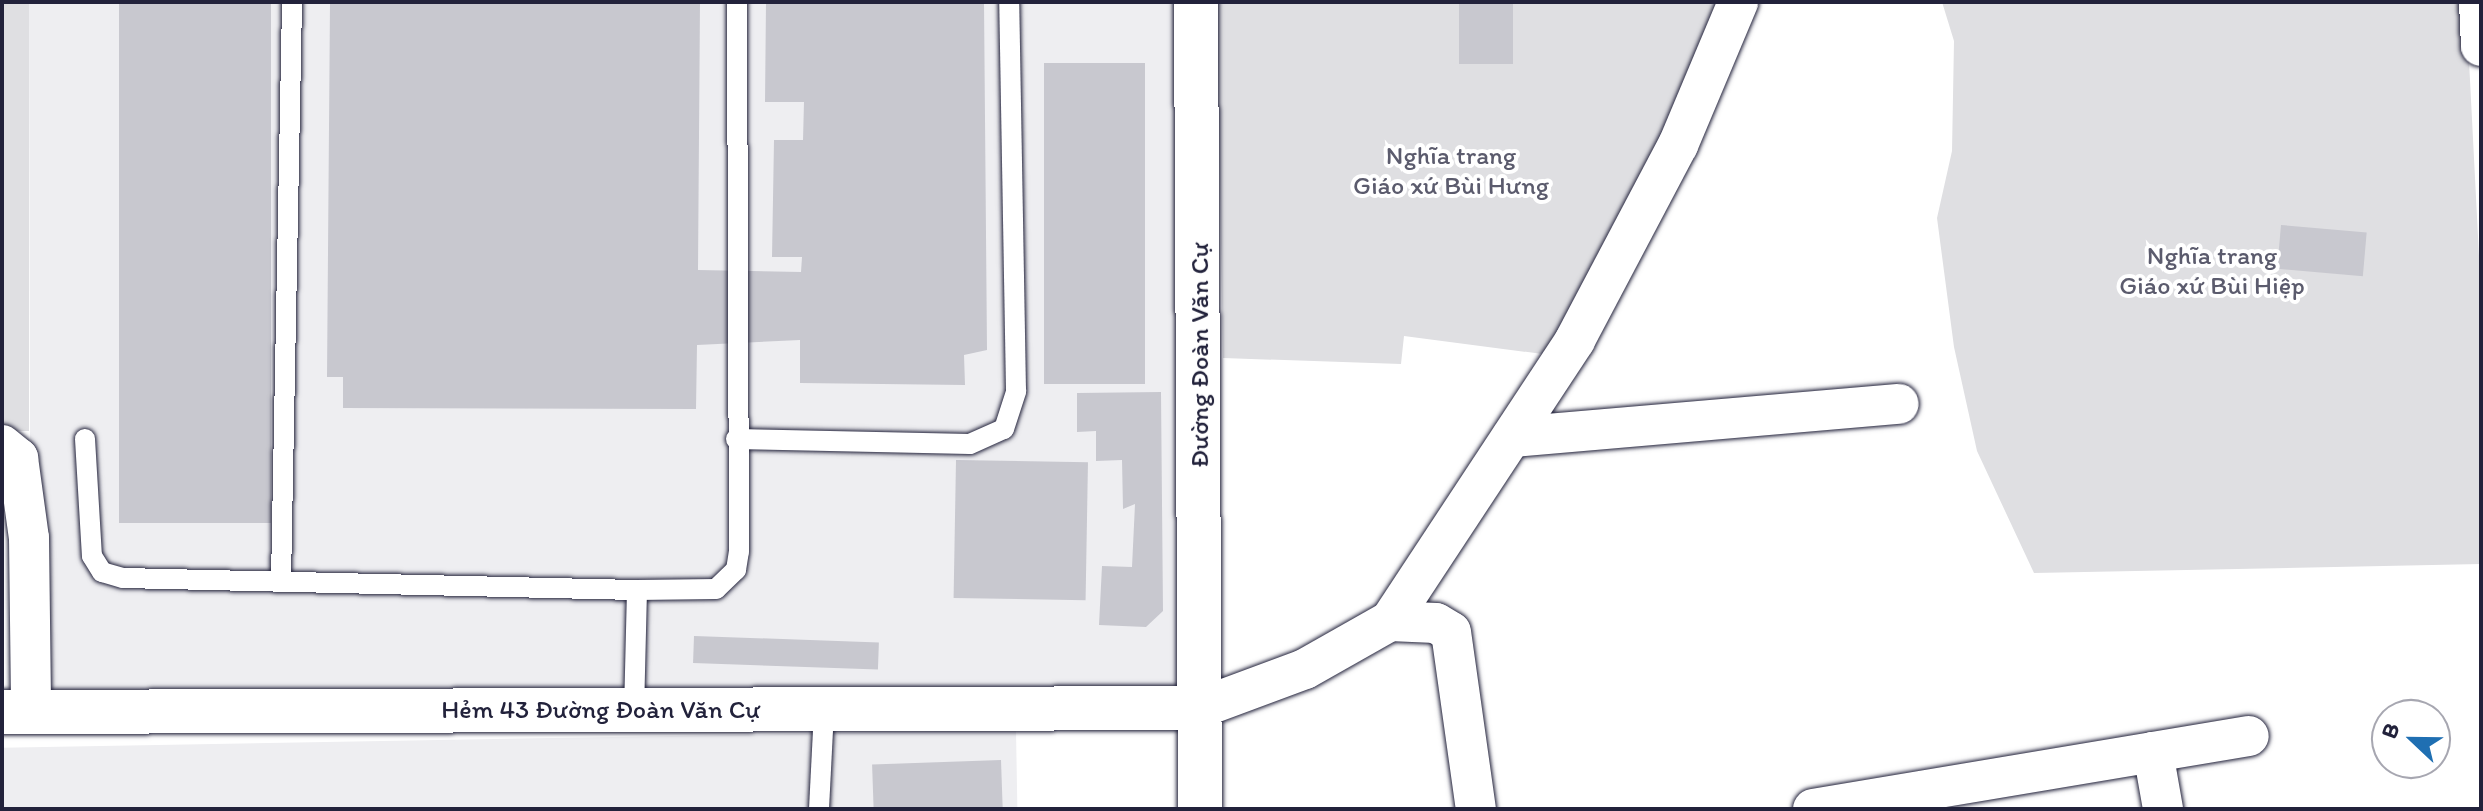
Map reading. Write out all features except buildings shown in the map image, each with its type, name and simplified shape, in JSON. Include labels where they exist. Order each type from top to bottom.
[{"type":"street","name":"Đường Đoàn Văn Cự","points":[[1196,2],[1200,809]]},
{"type":"street","points":[[1200,708],[1305,669],[1390,621],[1575,340],[1678,145],[1738,2]]},
{"type":"street","points":[[2479,2],[2481,46]]},
{"type":"street","points":[[1512,437],[1899,404]]},
{"type":"street","points":[[2,445],[18,458],[29,538],[16,712]]},
{"type":"street","points":[[1390,621],[1436,623],[1451,632],[1476,809]]},
{"type":"street","name":"Hẻm 43 Đường Đoàn Văn Cự","points":[[16,712],[1200,708]]},
{"type":"street","points":[[1813,809],[2249,736]]},
{"type":"street","points":[[2153,752],[2163,809]]},
{"type":"lane","points":[[281,581],[292,2]]},
{"type":"lane","points":[[85,439],[92,556],[102,572],[123,578],[637,590],[716,589],[736,570],[737,2]]},
{"type":"lane","points":[[736,439],[970,444],[1004,429],[1016,391],[1009,2]]},
{"type":"lane","points":[[634,710],[637,590]]},
{"type":"lane","points":[[819,809],[824,709]]},
{"type":"shaded area","points":[[29,2],[1176,2],[1179,686],[43,692],[39,529],[30,436]]},
{"type":"shaded area","points":[[1016,730],[1017,809],[3,809],[2,748]]},
{"type":"green space","points":[[2,2],[29,2],[29,431],[2,431]]},
{"type":"green space","name":"Nghĩa trang Giáo xứ Bùi Hưng","points":[[1217,2],[1725,2],[1662,150],[1550,355],[1404,336],[1401,364],[1223,358]]},
{"type":"green space","name":"Nghĩa trang Giáo xứ Bùi Hiệp","points":[[1942,2],[2466,2],[2481,295],[2481,564],[2034,573],[1977,451],[1954,347],[1937,218],[1952,151],[1954,41]]}]
